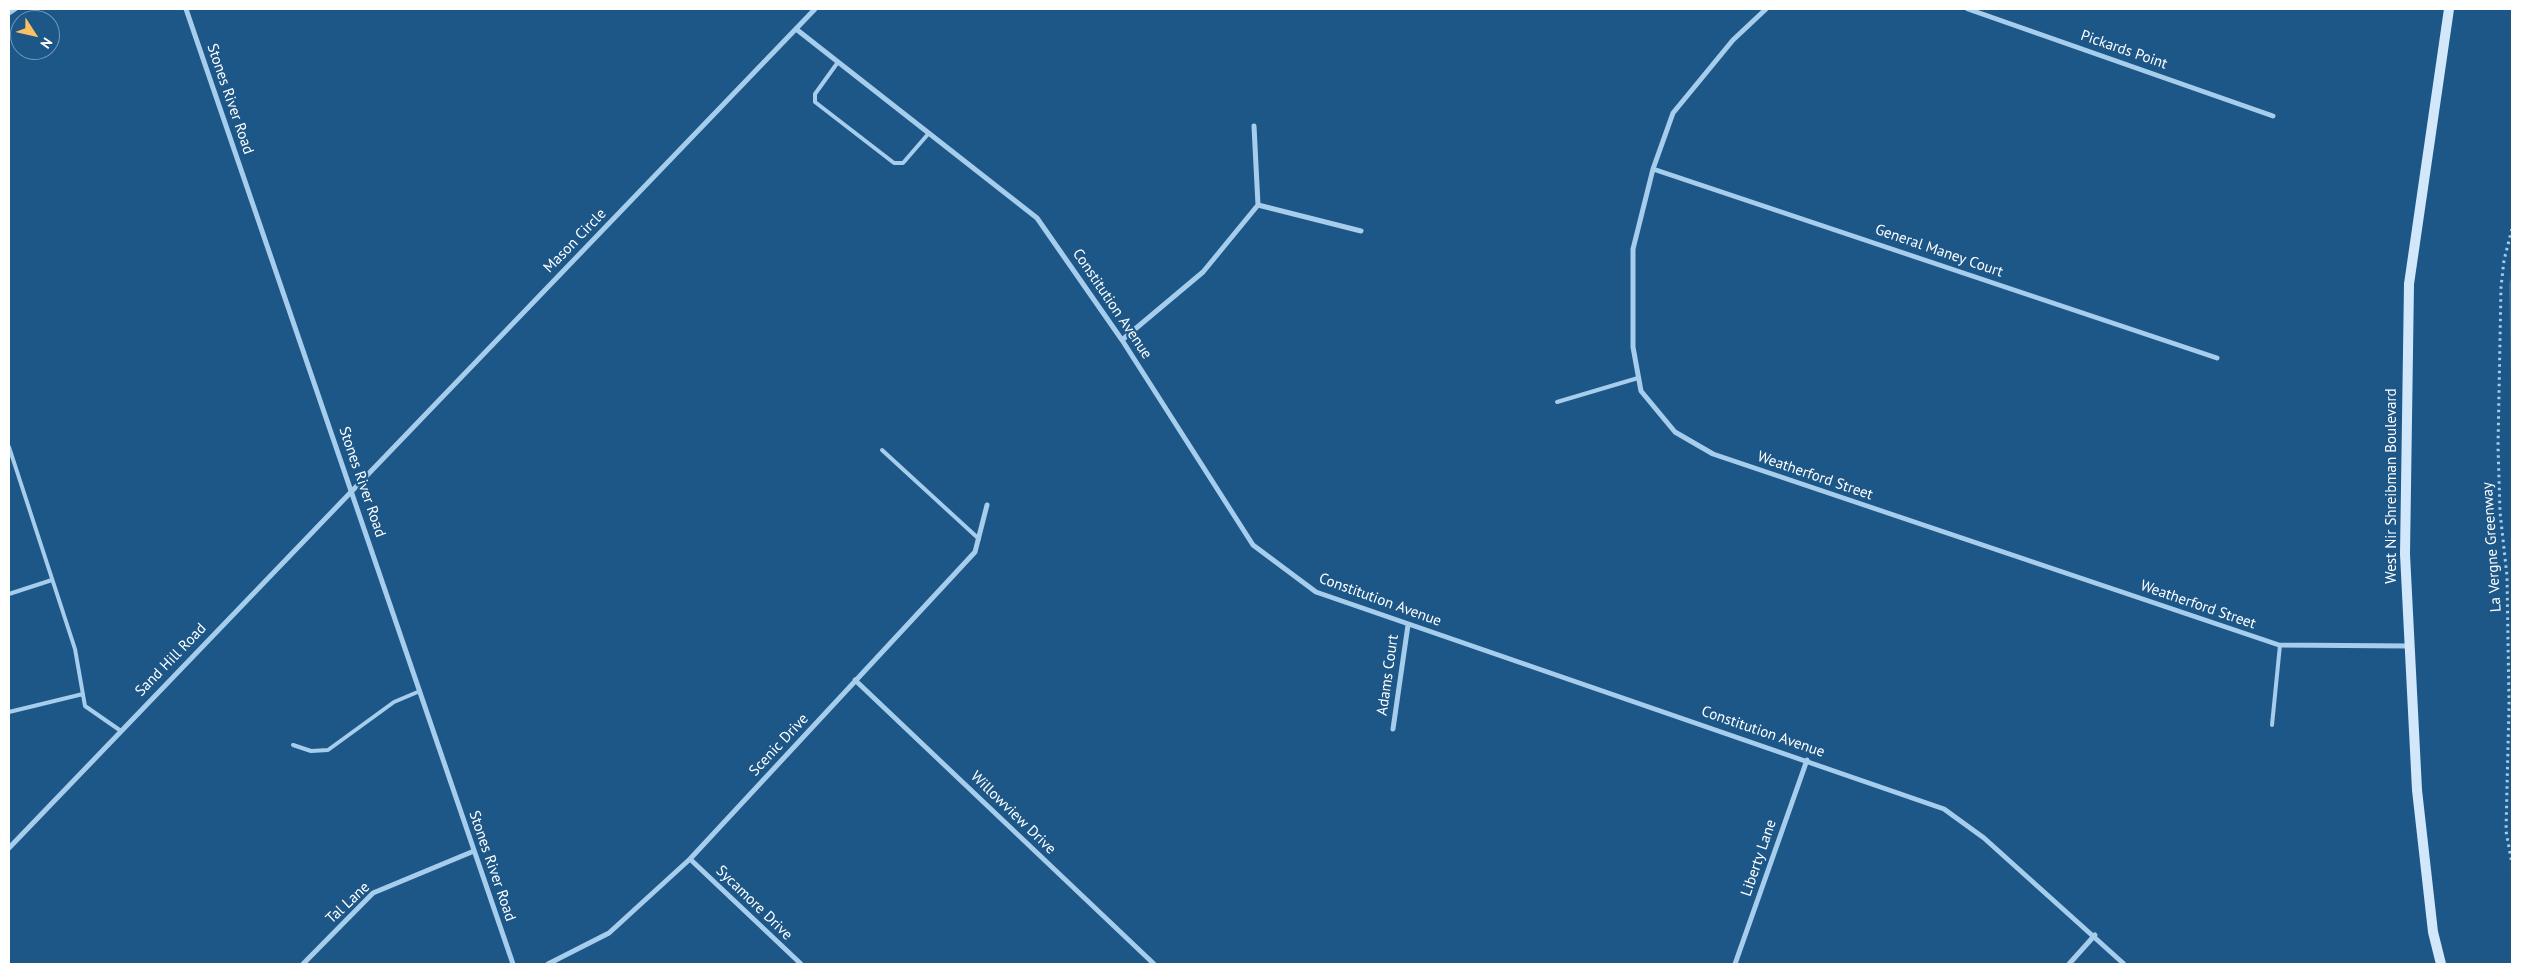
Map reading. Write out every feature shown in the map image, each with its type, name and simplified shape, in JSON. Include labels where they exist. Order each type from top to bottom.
[{"type":"main road","name":"West Nir Shreibman Boulevard","points":[[2441,964],[2434,932],[2417,790],[2405,554],[2409,284],[2449,9]]},
{"type":"street","points":[[9,13],[15,9]]},
{"type":"street","name":"Stones River Road","points":[[186,9],[513,964]]},
{"type":"street","name":"Mason Circle","points":[[352,490],[815,9]]},
{"type":"street","name":"Weatherford Street","points":[[1766,9],[1733,40],[1673,113],[1654,169],[1633,249],[1633,347],[1638,378],[1641,391],[1675,432],[1713,454],[2280,645],[2410,646]]},
{"type":"street","name":"Pickards Point","points":[[1968,9],[2273,116]]},
{"type":"street","name":"Constitution Avenue","points":[[796,29],[1037,218],[1122,340],[1253,545],[1316,592],[1807,760],[1944,809],[1984,838],[2095,935],[2124,964]]},
{"type":"street","points":[[1122,340],[1203,272],[1258,205],[1254,126]]},
{"type":"street","name":"General Maney Court","points":[[1654,169],[2217,358]]},
{"type":"street","points":[[1258,205],[1361,231]]},
{"type":"street","name":"Sand Hill Road","points":[[9,848],[352,490]]},
{"type":"street","name":"Scenic Drive","points":[[548,964],[609,933],[690,859],[975,552],[988,505]]},
{"type":"street","name":"Adams Court","points":[[1393,729],[1408,625]]},
{"type":"street","name":"Willowview Drive","points":[[855,680],[1154,964]]},
{"type":"street","name":"Liberty Lane","points":[[1735,964],[1807,760]]},
{"type":"street","name":"Tal Lane","points":[[303,964],[373,893],[474,851]]},
{"type":"street","name":"Sycamore Drive","points":[[690,859],[801,964]]},
{"type":"street","points":[[2069,964],[2095,935]]},
{"type":"lane","points":[[838,62],[815,94],[815,102],[894,163],[903,163],[929,133]]},
{"type":"lane","points":[[1557,402],[1638,378]]},
{"type":"lane","points":[[9,447],[74,649],[85,706],[121,731]]},
{"type":"lane","points":[[882,450],[978,539]]},
{"type":"lane","points":[[9,594],[52,580]]},
{"type":"lane","points":[[2272,725],[2280,645]]},
{"type":"lane","points":[[292,745],[311,751],[328,750],[394,702],[420,691]]},
{"type":"lane","points":[[9,712],[83,694]]},
{"type":"path","name":"La Vergne Greenway","points":[[2512,228],[2504,260],[2501,287],[2498,446],[2500,512],[2507,586],[2509,704],[2506,831],[2512,864]]},
{"type":"shaded area","points":[[2512,274],[2512,430],[2509,284]]}]
